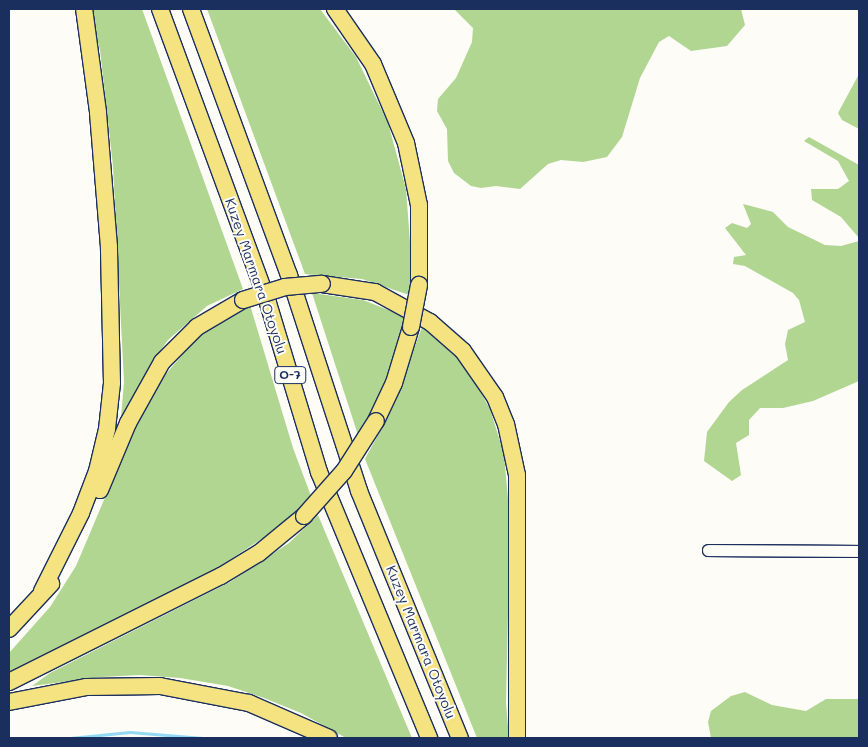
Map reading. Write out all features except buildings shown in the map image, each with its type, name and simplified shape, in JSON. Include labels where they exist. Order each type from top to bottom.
[{"type":"highway","points":[[42,591],[80,513],[97,471],[107,428],[112,383],[110,247],[98,112],[84,9]]},
{"type":"highway","name":"Kuzey Marmara Otoyolu","points":[[160,9],[268,303],[319,472],[429,738]]},
{"type":"highway","name":"Kuzey Marmara Otoyolu","points":[[191,9],[289,276],[358,491],[460,738]]},
{"type":"highway","points":[[9,682],[222,576],[259,553],[304,516],[344,471],[376,421],[398,370],[411,327],[419,285],[419,205],[408,150],[373,64],[335,9]]},
{"type":"highway","points":[[9,629],[42,591],[57,577],[84,530],[128,423],[157,370],[197,327],[243,300],[285,287],[322,284],[376,292],[430,322],[462,351],[495,397],[506,424],[517,475],[517,738]]},
{"type":"highway","points":[[9,702],[86,687],[160,686],[249,704],[329,738]]},
{"type":"street","points":[[708,550],[859,551]]},
{"type":"green space","points":[[89,9],[142,9],[243,289],[207,306],[168,340],[150,365],[121,418],[124,382],[113,166],[100,50]]},
{"type":"green space","points":[[207,9],[320,9],[356,57],[388,123],[406,189],[412,269],[409,295],[362,279],[305,274]]},
{"type":"green space","points":[[454,9],[741,9],[745,25],[727,46],[691,51],[669,36],[659,42],[640,78],[622,137],[607,157],[583,162],[561,160],[548,164],[520,189],[496,186],[481,188],[471,186],[454,173],[448,161],[447,129],[437,111],[438,99],[456,78],[472,42],[473,28]]},
{"type":"green space","points":[[859,74],[859,129],[842,120],[838,113]]},
{"type":"green space","points":[[809,137],[859,165],[859,238],[841,217],[812,200],[811,189],[838,189],[849,181],[838,161],[804,141]]},
{"type":"green space","points":[[743,204],[773,212],[788,227],[825,245],[841,246],[859,241],[859,381],[813,401],[783,408],[760,408],[749,420],[749,435],[736,443],[741,475],[732,481],[704,461],[707,432],[729,402],[742,390],[788,360],[785,344],[788,330],[805,322],[799,300],[793,293],[745,266],[733,264],[734,257],[746,255],[725,228],[732,223],[747,228],[751,224]]},
{"type":"green space","points":[[312,293],[363,300],[406,317],[385,388],[358,435]]},
{"type":"green space","points":[[250,305],[293,448],[311,496],[273,535],[269,534],[202,578],[9,674],[9,653],[50,607],[76,566],[143,408],[157,384],[198,337]]},
{"type":"green space","points":[[422,327],[457,358],[475,382],[490,409],[504,454],[510,521],[506,703],[509,738],[477,738],[365,459],[390,413]]},
{"type":"green space","points":[[318,515],[412,738],[346,738],[301,713],[264,698],[228,686],[180,678],[140,675],[101,677],[32,686],[50,673],[230,582],[289,543]]},
{"type":"green space","points":[[745,692],[772,705],[806,711],[826,699],[859,699],[859,738],[711,738],[708,722],[711,711],[731,696]]},
{"type":"waterway","points":[[70,738],[130,732],[203,738]]}]
